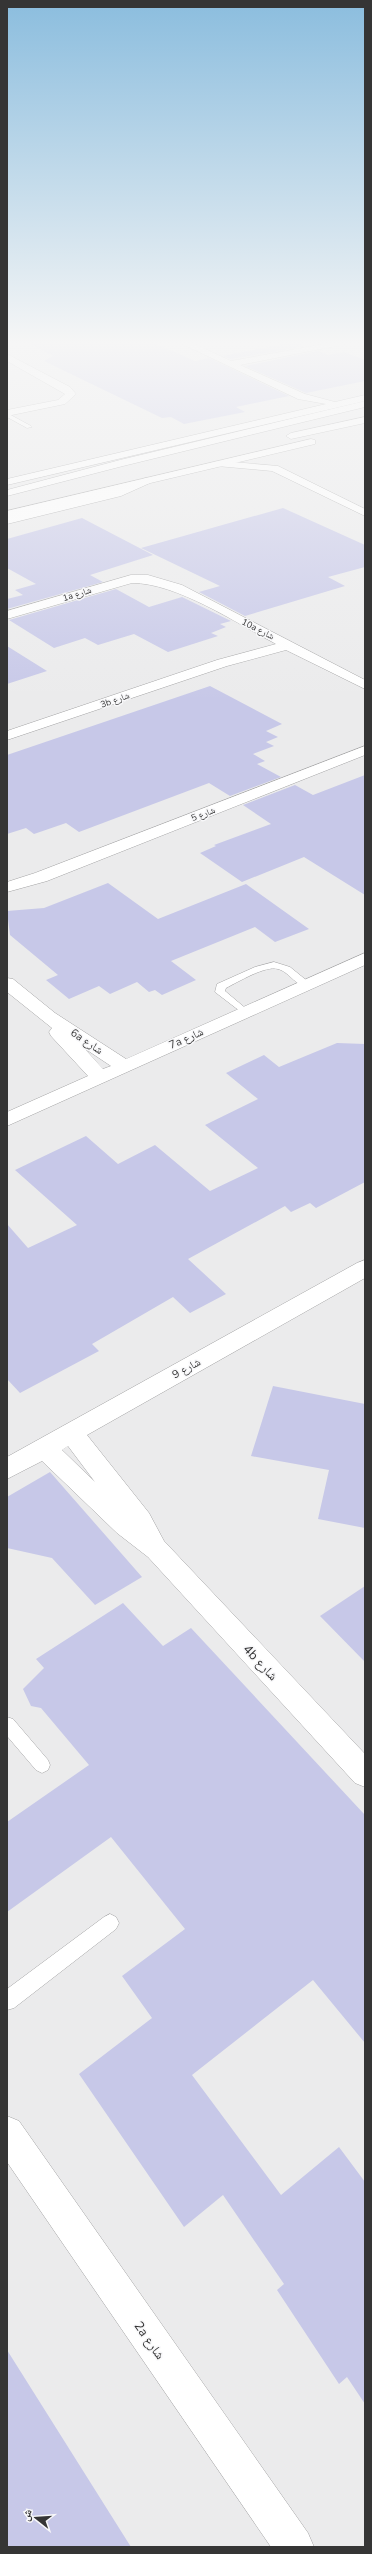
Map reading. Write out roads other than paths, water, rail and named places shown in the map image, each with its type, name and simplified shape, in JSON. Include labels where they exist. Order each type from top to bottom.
[{"type":"street","points":[[7,482],[91,461]]},
{"type":"street","points":[[7,493],[127,461]]},
{"type":"street","points":[[7,508],[188,461]]},
{"type":"street","points":[[7,514],[232,461]]},
{"type":"street","points":[[269,461],[274,468]]},
{"type":"street","points":[[221,464],[274,468],[365,513]]},
{"type":"street","points":[[7,487],[70,466]]},
{"type":"street","points":[[7,520],[117,494],[146,481]]},
{"type":"street","points":[[352,506],[365,504]]},
{"type":"street","name":"1a شارع","points":[[7,615],[115,582],[148,578]]},
{"type":"street","name":"10a شارع","points":[[148,578],[178,588],[365,685]]},
{"type":"street","name":"3b شارع","points":[[7,736],[283,642]]},
{"type":"street","name":"شارع 5","points":[[7,887],[41,877],[365,750]]},
{"type":"street","name":"شارع 5","points":[[7,895],[41,877]]},
{"type":"street","name":"7a شارع","points":[[7,1120],[365,958]]},
{"type":"street","name":"6a شارع","points":[[7,983],[48,1018],[124,1066]]},
{"type":"street","name":"6a شارع","points":[[48,1018],[55,1028],[100,1077]]},
{"type":"street","name":"شارع 9","points":[[7,1469],[360,1277]]},
{"type":"street","name":"4b شارع","points":[[71,1433],[140,1520],[157,1550]]},
{"type":"street","name":"4b شارع","points":[[44,1448],[126,1526],[157,1550],[365,1774]]},
{"type":"street","name":"2a شارع","points":[[7,2133],[294,2547]]},
{"type":"lane","points":[[245,1012],[220,992],[221,986],[264,967],[274,965],[283,968],[306,984]]},
{"type":"lane","points":[[7,1724],[42,1765]]},
{"type":"lane","points":[[7,2001],[110,1923]]}]
